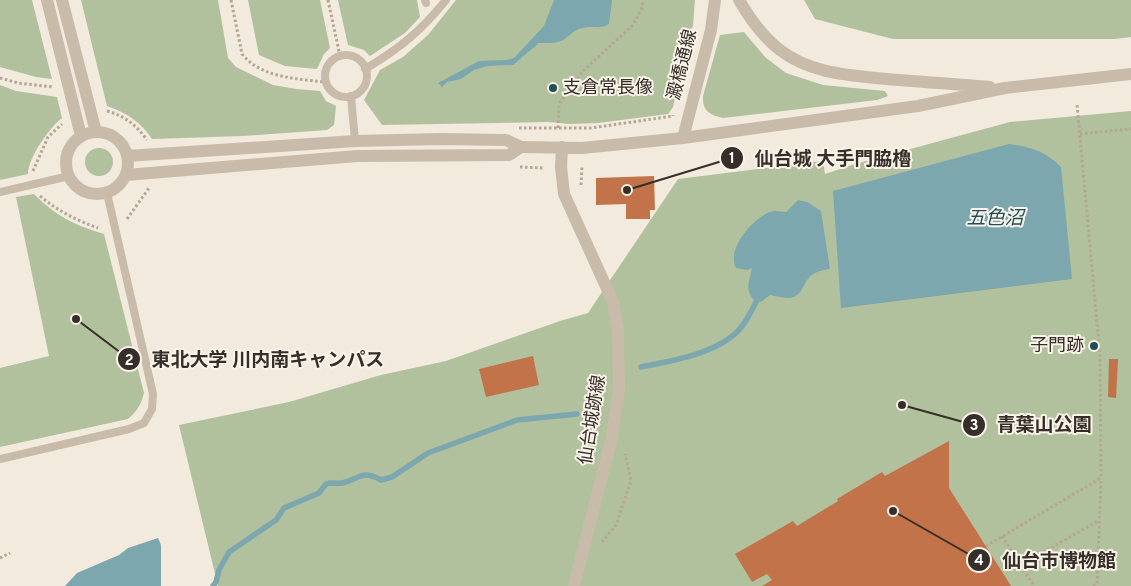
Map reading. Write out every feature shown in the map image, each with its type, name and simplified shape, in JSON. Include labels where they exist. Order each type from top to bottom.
[{"type":"street","points":[[47,0],[81,136]]},
{"type":"street","points":[[62,0],[96,132]]},
{"type":"street","name":"澱橋通線","points":[[683,138],[710,30],[715,0]]},
{"type":"street","points":[[739,0],[758,30],[781,51],[826,72],[908,81],[1005,88]]},
{"type":"street","points":[[128,156],[355,141],[441,139],[506,140],[521,147],[582,148],[683,138],[918,106],[1005,88],[1131,74]]},
{"type":"street","points":[[96,132],[114,136],[121,142],[128,156],[126,175],[121,183],[107,193],[96,194],[86,192],[77,187],[69,176],[66,160],[69,150],[81,136],[96,132]]},
{"type":"street","points":[[126,175],[357,156],[509,155],[521,147]]},
{"type":"street","name":"仙台城跡線","points":[[562,147],[564,194],[613,302],[618,330],[619,390],[611,441],[574,586]]},
{"type":"lane","points":[[365,69],[406,43],[429,22],[446,0]]},
{"type":"lane","points":[[340,56],[358,60],[365,69],[365,83],[357,94],[344,97],[332,92],[326,82],[326,68],[334,59],[340,56]]},
{"type":"lane","points":[[350,96],[355,141]]},
{"type":"lane","points":[[0,192],[69,176]]},
{"type":"lane","points":[[0,459],[129,429],[144,423],[152,409],[153,394],[107,193]]},
{"type":"path","points":[[231,0],[242,54],[248,61],[274,74],[289,78],[326,82]]},
{"type":"path","points":[[328,0],[340,56]]},
{"type":"path","points":[[643,0],[642,8],[633,25],[583,71],[559,104],[558,128],[591,128],[656,119]]},
{"type":"path","points":[[0,78],[18,83],[58,87]]},
{"type":"path","points":[[1077,104],[1100,356],[1101,478],[1096,584],[1093,586]]},
{"type":"path","points":[[35,178],[33,169],[48,138],[64,122]]},
{"type":"path","points":[[1080,134],[1131,129]]},
{"type":"path","points":[[533,168],[544,168]]},
{"type":"path","points":[[125,222],[153,183]]},
{"type":"path","points":[[39,196],[56,210],[98,228]]},
{"type":"path","points":[[597,548],[616,525],[630,481],[624,450]]},
{"type":"path","points":[[986,546],[1101,478]]},
{"type":"path","points":[[1021,565],[1099,521]]},
{"type":"path","points":[[1002,536],[1034,586]]},
{"type":"path","points":[[0,558],[10,553]]},
{"type":"green space","points":[[0,0],[32,0],[52,79],[36,77],[0,67]]},
{"type":"green space","points":[[81,0],[218,0],[228,58],[236,67],[273,85],[320,91],[326,101],[336,106],[334,125],[327,130],[243,136],[152,139],[133,119],[107,106]]},
{"type":"green space","points":[[248,0],[320,0],[330,48],[324,54],[317,69],[285,66],[259,55]]},
{"type":"green space","points":[[338,0],[417,0],[420,17],[405,33],[370,56],[364,50],[348,45]]},
{"type":"green space","points":[[456,0],[695,0],[693,25],[673,107],[668,114],[598,123],[382,125],[364,100],[380,70],[403,57],[428,35]]},
{"type":"green space","points":[[804,0],[1131,0],[1131,37],[1115,39],[893,39],[815,19]]},
{"type":"green space","points":[[744,32],[765,57],[786,73],[823,85],[885,91],[888,96],[877,100],[723,118],[714,115],[705,108],[703,96],[720,35]]},
{"type":"green space","points":[[0,85],[16,91],[57,97],[62,118],[51,129],[35,152],[28,174],[0,180]]},
{"type":"green space","points":[[1131,111],[1131,586],[218,586],[179,425],[289,402],[381,375],[446,361],[588,313],[678,179],[823,161],[825,174],[855,164],[1010,122]]},
{"type":"green space","points":[[99,148],[109,152],[113,162],[109,172],[99,176],[89,172],[85,162],[89,152]]},
{"type":"green space","points":[[34,194],[66,219],[104,234],[144,393],[138,408],[128,419],[0,447],[0,368],[49,356],[16,197]]},
{"type":"water","points":[[554,0],[612,0],[609,24],[603,27],[580,29],[557,42],[539,43],[513,65],[487,66],[474,70],[461,79],[447,82],[442,87],[438,83],[479,61],[514,58],[544,26]]},
{"type":"water","name":"五色沼","points":[[1009,144],[1037,151],[1049,157],[1061,167],[1072,279],[841,308],[833,191]]},
{"type":"water","points":[[798,200],[807,202],[821,211],[830,269],[812,275],[794,297],[770,295],[761,302],[756,302],[749,290],[752,268],[747,270],[736,268],[734,260],[738,244],[749,227],[763,215],[772,211],[786,212]]},
{"type":"water","points":[[158,538],[161,545],[161,586],[65,586],[77,573],[119,555],[128,548]]},
{"type":"building","points":[[654,176],[655,210],[650,210],[650,219],[626,219],[626,204],[596,205],[596,178]]},
{"type":"building","points":[[533,356],[539,385],[486,397],[479,369]]},
{"type":"building","points":[[1109,359],[1118,359],[1116,398],[1108,397]]},
{"type":"building","points":[[949,441],[949,488],[1011,586],[762,586],[772,580],[767,574],[752,582],[735,554],[793,521],[797,526],[882,472],[885,476]]},
{"type":"waterway","points":[[641,367],[705,351],[728,339],[741,328],[756,302]]},
{"type":"waterway","points":[[213,586],[229,552],[276,520],[284,508],[319,493],[326,484],[342,483],[365,475],[381,480],[392,477],[428,453],[517,420],[577,414]]},
{"type":"place","name":"支倉常長像","points":[[553,88]]},
{"type":"place","name":"仙台城 大手門脇櫓","points":[[627,190]]},
{"type":"place","name":"東北大学 川内南キャンパス","points":[[76,319]]},
{"type":"place","name":"子門跡","points":[[1094,346]]},
{"type":"place","name":"青葉山公園","points":[[902,405]]},
{"type":"place","name":"仙台市博物館","points":[[893,511]]}]
